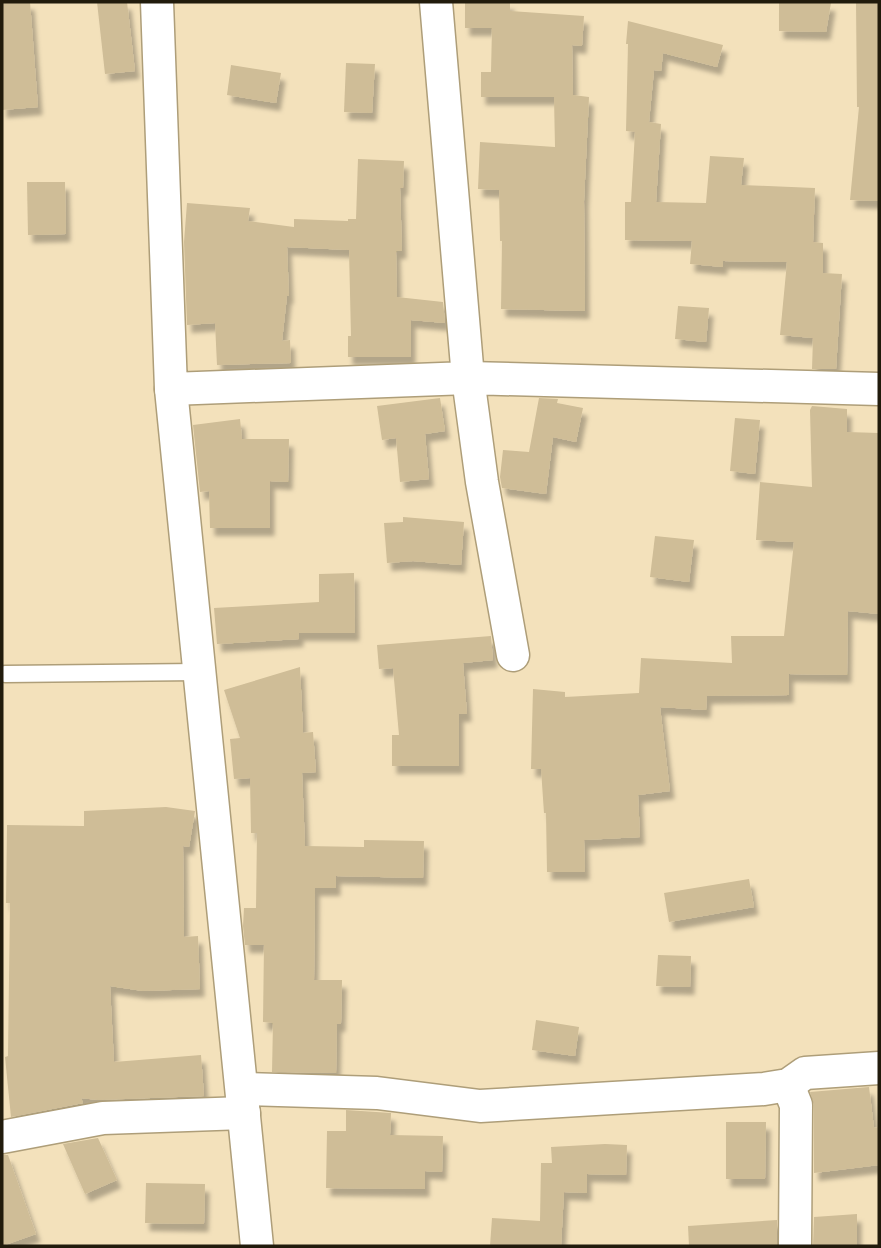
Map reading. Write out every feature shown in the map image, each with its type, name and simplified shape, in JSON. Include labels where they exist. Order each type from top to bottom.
[{"type":"street","points":[[157,2],[171,389],[257,1246]]},
{"type":"street","points":[[436,2],[468,378],[482,482],[513,655]]},
{"type":"street","points":[[171,389],[468,378],[879,388]]},
{"type":"street","points":[[2,1136],[103,1118],[243,1101],[377,1093],[480,1106],[764,1089],[788,1085],[805,1073],[879,1068]]},
{"type":"street","points":[[788,1085],[796,1105],[795,1246]]},
{"type":"lane","points":[[5,674],[198,672]]},
{"type":"building","points":[[2,2],[30,2],[38,107],[2,110]]},
{"type":"building","points":[[97,2],[127,2],[135,71],[105,74]]},
{"type":"building","points":[[465,2],[510,2],[510,11],[584,16],[582,46],[572,45],[573,95],[589,97],[584,201],[585,311],[501,309],[502,241],[499,190],[478,189],[480,142],[555,147],[554,97],[481,97],[481,72],[491,72],[492,28],[465,28]]},
{"type":"building","points":[[856,2],[879,2],[879,201],[850,200],[859,107]]},
{"type":"building","points":[[779,3],[831,3],[826,32],[779,31]]},
{"type":"building","points":[[628,21],[723,45],[717,67],[663,53],[661,71],[654,70],[649,122],[661,124],[656,202],[706,203],[710,156],[744,158],[741,185],[815,188],[813,242],[823,243],[823,273],[842,274],[836,369],[812,369],[813,338],[780,335],[787,262],[723,261],[723,267],[690,264],[692,241],[625,240],[625,202],[631,202],[635,132],[626,131]]},
{"type":"building","points":[[346,63],[375,64],[372,113],[344,112]]},
{"type":"building","points":[[231,65],[281,73],[276,103],[227,95]]},
{"type":"building","points":[[358,159],[404,161],[403,188],[400,188],[402,251],[396,251],[397,297],[443,302],[445,323],[411,320],[411,357],[348,357],[348,336],[351,336],[349,250],[287,247],[289,296],[282,341],[290,340],[291,363],[217,365],[215,323],[187,325],[184,242],[187,203],[250,208],[248,221],[294,227],[294,219],[356,219]]},
{"type":"building","points":[[27,182],[65,182],[66,234],[28,235]]},
{"type":"building","points":[[678,306],[709,308],[706,342],[675,339]]},
{"type":"building","points":[[440,398],[445,431],[425,434],[429,479],[400,482],[396,438],[382,440],[377,406]]},
{"type":"building","points":[[539,398],[558,399],[557,403],[583,408],[576,442],[553,437],[546,494],[502,488],[500,477],[503,450],[529,452]]},
{"type":"building","points":[[812,406],[847,409],[847,432],[879,433],[879,614],[848,611],[847,675],[789,674],[789,695],[707,696],[706,710],[660,707],[670,791],[638,795],[640,837],[584,840],[585,872],[547,872],[546,813],[541,769],[531,769],[533,689],[565,692],[565,697],[639,693],[641,658],[732,663],[731,636],[784,636],[794,542],[756,540],[760,482],[812,487]]},
{"type":"building","points":[[735,418],[760,420],[755,474],[730,471]]},
{"type":"building","points":[[240,419],[242,439],[289,439],[288,482],[270,481],[270,528],[210,528],[209,491],[200,492],[193,425]]},
{"type":"building","points":[[403,517],[464,522],[461,565],[413,561],[387,563],[384,523],[403,522]]},
{"type":"building","points":[[655,536],[694,540],[689,582],[650,577]]},
{"type":"building","points":[[354,573],[355,633],[299,633],[299,639],[217,644],[214,608],[319,602],[319,574]]},
{"type":"building","points":[[491,636],[493,660],[463,663],[467,714],[459,714],[459,766],[392,766],[392,735],[399,735],[393,668],[379,669],[377,645]]},
{"type":"building","points":[[300,667],[303,733],[313,732],[316,772],[302,773],[305,846],[364,847],[364,840],[424,841],[423,878],[336,876],[336,888],[315,888],[314,980],[342,980],[341,1024],[337,1024],[336,1073],[272,1072],[273,1023],[263,1022],[264,945],[245,945],[243,926],[244,908],[256,908],[257,833],[251,833],[250,778],[234,779],[230,739],[240,738],[224,690]]},
{"type":"building","points":[[166,807],[195,811],[189,847],[183,846],[184,937],[198,936],[200,989],[143,991],[110,986],[114,1062],[201,1055],[204,1096],[98,1100],[81,1098],[83,1103],[11,1117],[5,1057],[8,1056],[10,903],[6,903],[7,825],[84,826],[84,811]]},
{"type":"building","points":[[749,879],[754,907],[669,922],[664,893]]},
{"type":"building","points":[[658,955],[691,956],[690,987],[656,986]]},
{"type":"building","points":[[536,1020],[579,1027],[575,1056],[532,1050]]},
{"type":"building","points":[[869,1087],[874,1128],[879,1127],[879,1165],[814,1173],[814,1105],[810,1092]]},
{"type":"building","points":[[346,1110],[391,1113],[390,1135],[443,1136],[442,1172],[425,1171],[425,1189],[326,1188],[327,1131],[346,1131]]},
{"type":"building","points":[[726,1122],[766,1122],[765,1179],[726,1179]]},
{"type":"building","points":[[98,1138],[117,1180],[85,1194],[63,1144]]},
{"type":"building","points":[[627,1145],[626,1175],[587,1174],[587,1193],[564,1192],[561,1246],[490,1246],[492,1218],[540,1221],[541,1163],[552,1163],[551,1147]]},
{"type":"building","points":[[2,1155],[8,1155],[36,1234],[2,1246]]},
{"type":"building","points":[[146,1183],[205,1184],[204,1224],[145,1223]]},
{"type":"building","points":[[857,1214],[857,1246],[813,1246],[814,1217]]},
{"type":"building","points":[[777,1220],[777,1246],[689,1246],[688,1226]]}]
